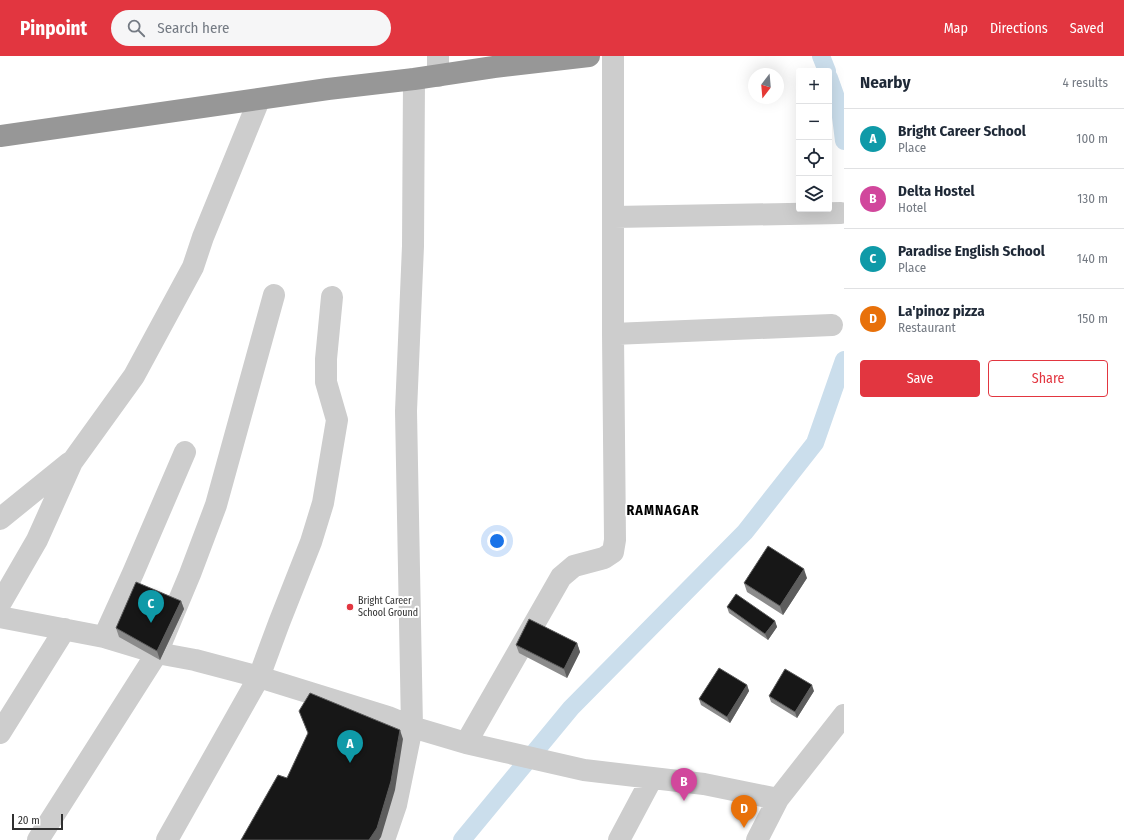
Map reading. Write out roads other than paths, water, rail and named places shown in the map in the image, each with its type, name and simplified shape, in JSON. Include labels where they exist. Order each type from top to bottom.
[{"type":"highway","points":[[0,136],[328,89],[414,79],[438,66],[494,67],[589,56]]},
{"type":"street","points":[[466,743],[561,577],[574,566],[604,558],[613,552],[615,540],[613,334],[614,56]]},
{"type":"street","points":[[384,840],[396,805],[412,727],[406,411],[413,246],[414,79]]},
{"type":"street","points":[[0,604],[37,540],[72,462],[134,376],[192,267],[259,100]]},
{"type":"street","points":[[614,217],[841,213]]},
{"type":"street","points":[[38,840],[157,653],[190,574],[216,505],[274,295]]},
{"type":"street","points":[[167,840],[259,677],[311,542],[323,503],[337,420],[326,382],[326,359],[332,297]]},
{"type":"street","points":[[613,334],[832,325]]},
{"type":"street","points":[[104,637],[185,452]]},
{"type":"street","points":[[0,519],[72,462]]},
{"type":"street","points":[[0,617],[104,637],[157,653],[196,660],[259,677],[466,743],[584,770],[704,784],[778,799]]},
{"type":"street","points":[[0,732],[64,629]]},
{"type":"street","points":[[757,840],[778,799],[844,715]]},
{"type":"street","points":[[619,840],[652,778]]},
{"type":"waterway","points":[[821,56],[826,68]]},
{"type":"waterway","points":[[832,86],[840,109],[844,141]]},
{"type":"waterway","points":[[462,840],[571,708],[745,532],[815,443],[844,360]]},
{"type":"place","name":"Bright Career School Ground","points":[[350,607]]},
{"type":"place","name":"Paradise English School","points":[[151,623]]},
{"type":"place","name":"Bright Career School","points":[[350,763]]},
{"type":"place","name":"Delta Hostel","points":[[684,801]]},
{"type":"place","name":"La'pinoz pizza","points":[[744,828]]},
{"type":"district","name":"RAMNAGAR","points":[[663,510]]}]
